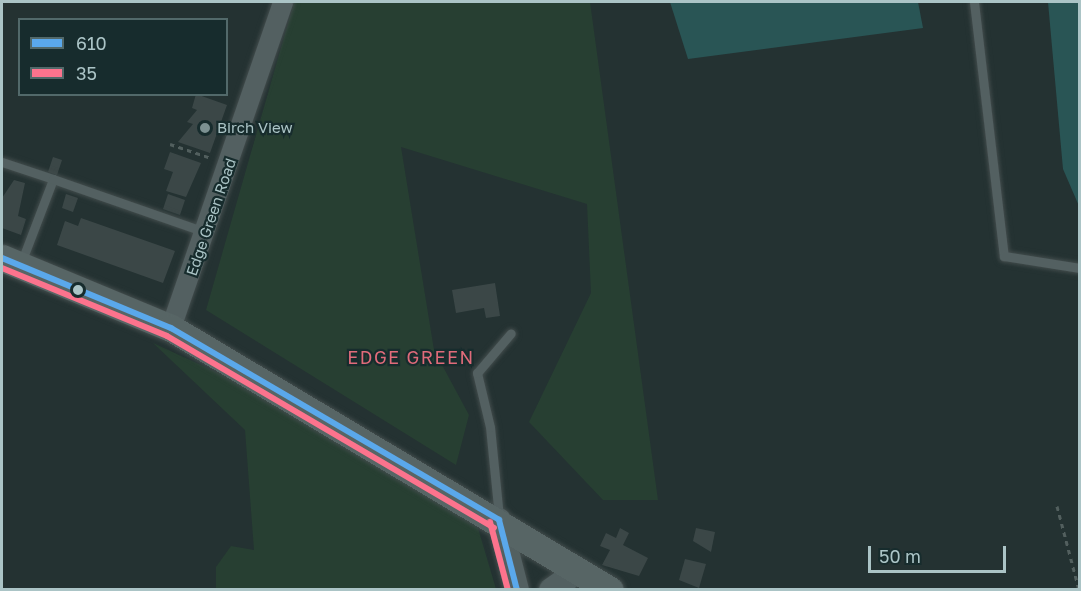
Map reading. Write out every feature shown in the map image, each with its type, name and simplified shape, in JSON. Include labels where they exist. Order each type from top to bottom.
[{"type":"main road","points":[[11,261],[171,328],[499,520],[610,590]]},
{"type":"street","name":"Edge Green Road","points":[[171,328],[207,233],[283,2]]},
{"type":"street","points":[[499,520],[517,590]]},
{"type":"street","points":[[551,590],[578,571]]},
{"type":"lane","points":[[974,2],[1004,256],[1080,268]]},
{"type":"lane","points":[[2,162],[207,233]]},
{"type":"lane","points":[[11,261],[53,179]]},
{"type":"lane","points":[[499,520],[490,427],[477,373],[511,333]]},
{"type":"path","points":[[170,144],[230,165]]},
{"type":"path","points":[[1057,506],[1078,590]]},
{"type":"green space","points":[[294,2],[590,2],[658,500],[603,500],[529,422],[591,293],[587,204],[401,147],[434,350],[469,415],[456,465],[206,310]]},
{"type":"green space","points":[[153,343],[319,419],[478,528],[496,589],[216,589],[216,567],[231,546],[254,550],[245,430]]},
{"type":"water","points":[[670,2],[918,2],[923,28],[688,59]]},
{"type":"water","points":[[1048,2],[1079,2],[1079,206],[1063,169]]},
{"type":"building","name":"Birch View","points":[[195,96],[227,105],[210,153],[178,142],[193,124],[187,122],[197,110],[192,108]]},
{"type":"building","points":[[170,152],[201,163],[186,197],[166,191],[173,172],[164,169]]},
{"type":"building","points":[[53,157],[62,160],[57,175],[48,172]]},
{"type":"building","points":[[14,180],[25,183],[18,216],[26,219],[21,235],[2,228],[2,198]]},
{"type":"building","points":[[66,194],[78,198],[73,212],[62,208]]},
{"type":"building","points":[[168,194],[185,200],[180,215],[163,209]]},
{"type":"building","points":[[81,218],[175,251],[163,283],[57,245],[65,221],[78,226]]},
{"type":"building","points":[[495,283],[500,316],[486,318],[484,308],[456,313],[452,290]]},
{"type":"building","points":[[620,528],[629,533],[623,545],[648,558],[639,576],[602,565],[610,550],[600,546],[606,533],[616,538]]},
{"type":"building","points":[[696,528],[715,532],[711,552],[693,541]]},
{"type":"building","points":[[685,559],[706,564],[699,588],[679,580]]},
{"type":"transit line","name":"610","points":[[2,258],[171,328],[499,520]]},
{"type":"transit line","name":"35","points":[[2,268],[167,336],[494,528]]},
{"type":"transit line","name":"610","points":[[499,520],[517,590]]},
{"type":"transit line","name":"35","points":[[490,522],[508,590]]},
{"type":"place","name":"Birch View","points":[[205,128]]},
{"type":"district","name":"EDGE GREEN","points":[[411,357]]}]
